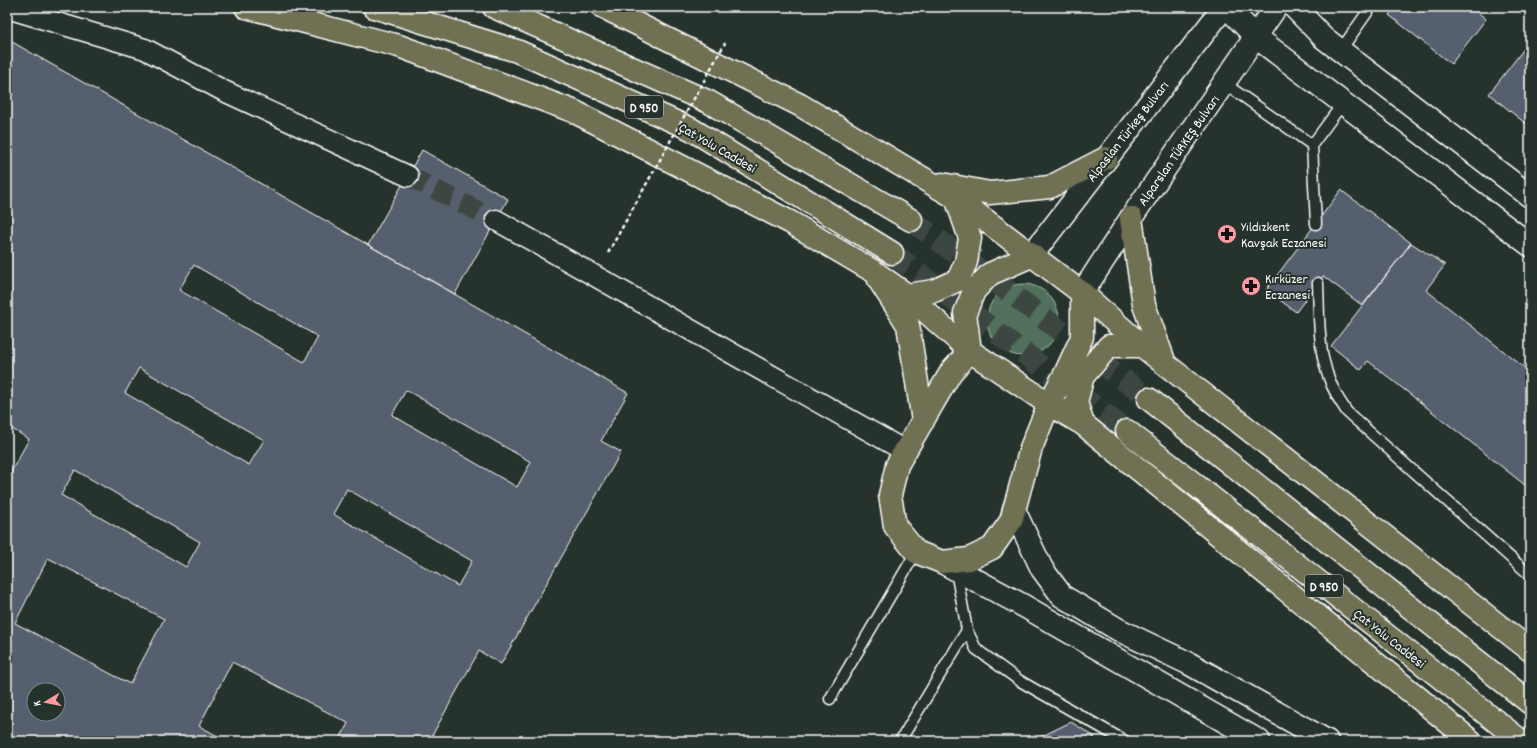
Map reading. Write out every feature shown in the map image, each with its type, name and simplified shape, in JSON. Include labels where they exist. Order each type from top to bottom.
[{"type":"highway","points":[[246,7],[399,46],[573,111],[790,222],[873,271],[907,295],[970,351],[1049,404],[1083,424],[1471,741]]},
{"type":"highway","name":"Çat Yolu Caddesi","points":[[374,7],[517,51],[691,129],[892,253]]},
{"type":"highway","name":"D 950","points":[[494,7],[709,102],[911,220]]},
{"type":"highway","points":[[602,7],[630,13],[800,105],[956,198],[1082,293],[1142,346],[1530,650]]},
{"type":"highway","points":[[930,182],[990,193],[1050,187],[1106,158]]},
{"type":"highway","points":[[907,295],[934,292],[958,280],[966,262],[970,238],[956,198]]},
{"type":"highway","points":[[1131,218],[1144,305],[1165,364]]},
{"type":"highway","points":[[1031,256],[990,274],[974,291],[965,313],[970,351],[951,372],[897,465],[890,495],[895,526],[916,552],[949,565],[969,559],[992,548],[1011,521],[1031,448],[1049,404],[1082,337],[1082,293]]},
{"type":"highway","points":[[873,271],[908,325],[923,421]]},
{"type":"highway","points":[[1083,424],[1076,402],[1083,376],[1109,346],[1142,346]]},
{"type":"highway","name":"D 950","points":[[1149,399],[1530,703]]},
{"type":"highway","name":"Çat Yolu Caddesi","points":[[1127,431],[1521,741]]},
{"type":"street","name":"Alpaslan Türkeş Bulvarı","points":[[1031,256],[1224,7]]},
{"type":"street","points":[[1227,7],[1256,37],[1530,245]]},
{"type":"street","name":"Alparslan TÜRKEŞ Bulvarı","points":[[1082,293],[1131,218],[1276,7]]},
{"type":"street","points":[[1294,7],[1324,38],[1340,51],[1530,196]]},
{"type":"street","points":[[7,8],[145,49],[224,91],[408,176]]},
{"type":"street","points":[[496,220],[905,451]]},
{"type":"street","points":[[1014,510],[1042,569],[1062,596],[1119,630],[1188,663],[1326,741]]},
{"type":"street","points":[[949,565],[1259,741]]},
{"type":"lane","points":[[1340,51],[1371,7]]},
{"type":"lane","points":[[1224,83],[1312,145]]},
{"type":"lane","points":[[1316,224],[1312,145],[1343,103]]},
{"type":"lane","points":[[1318,283],[1320,346],[1325,372],[1334,394],[1347,412],[1530,575]]},
{"type":"lane","points":[[830,699],[916,552]]},
{"type":"lane","points":[[949,565],[967,630],[976,649],[1020,681],[1125,741]]},
{"type":"lane","points":[[900,741],[967,630]]},
{"type":"path","points":[[608,253],[725,43]]},
{"type":"green space","points":[[1023,284],[1043,290],[1053,300],[1059,320],[1053,340],[1043,350],[1023,356],[1003,350],[993,340],[987,320],[993,300],[1003,290]]},
{"type":"building","points":[[1395,7],[1471,7],[1486,19],[1451,64],[1389,15]]},
{"type":"building","points":[[7,39],[628,393],[601,441],[621,452],[501,664],[479,651],[429,741],[339,741],[348,723],[232,662],[199,726],[227,741],[11,741],[7,739],[7,479],[29,439],[7,426]],"holes":[[[194,265],[318,337],[304,362],[179,290]],[[139,368],[264,440],[249,465],[125,393]],[[406,390],[531,462],[517,487],[392,415]],[[75,470],[200,542],[186,567],[61,495]],[[347,489],[472,561],[458,586],[333,514]],[[48,558],[164,619],[130,684],[15,623]]]},
{"type":"building","points":[[1530,41],[1530,127],[1489,94]]},
{"type":"building","points":[[422,150],[508,199],[455,294],[368,245]]},
{"type":"building","points":[[1341,190],[1411,243],[1363,306],[1323,276],[1296,312],[1266,290]]},
{"type":"building","points":[[1411,243],[1445,265],[1426,290],[1530,372],[1530,489],[1368,361],[1361,370],[1331,346]]},
{"type":"building","points":[[1071,722],[1095,737],[1086,741],[1032,741]]},
{"type":"tunnel","points":[[408,176],[496,220]]},
{"type":"tunnel","points":[[911,220],[1036,312],[1149,399]]},
{"type":"tunnel","points":[[892,253],[1127,431]]},
{"type":"place","name":"Yıldızkent Kavşak Eczanesi","points":[[1227,234]]},
{"type":"place","name":"Kırküzer Eczanesi","points":[[1251,286]]}]
